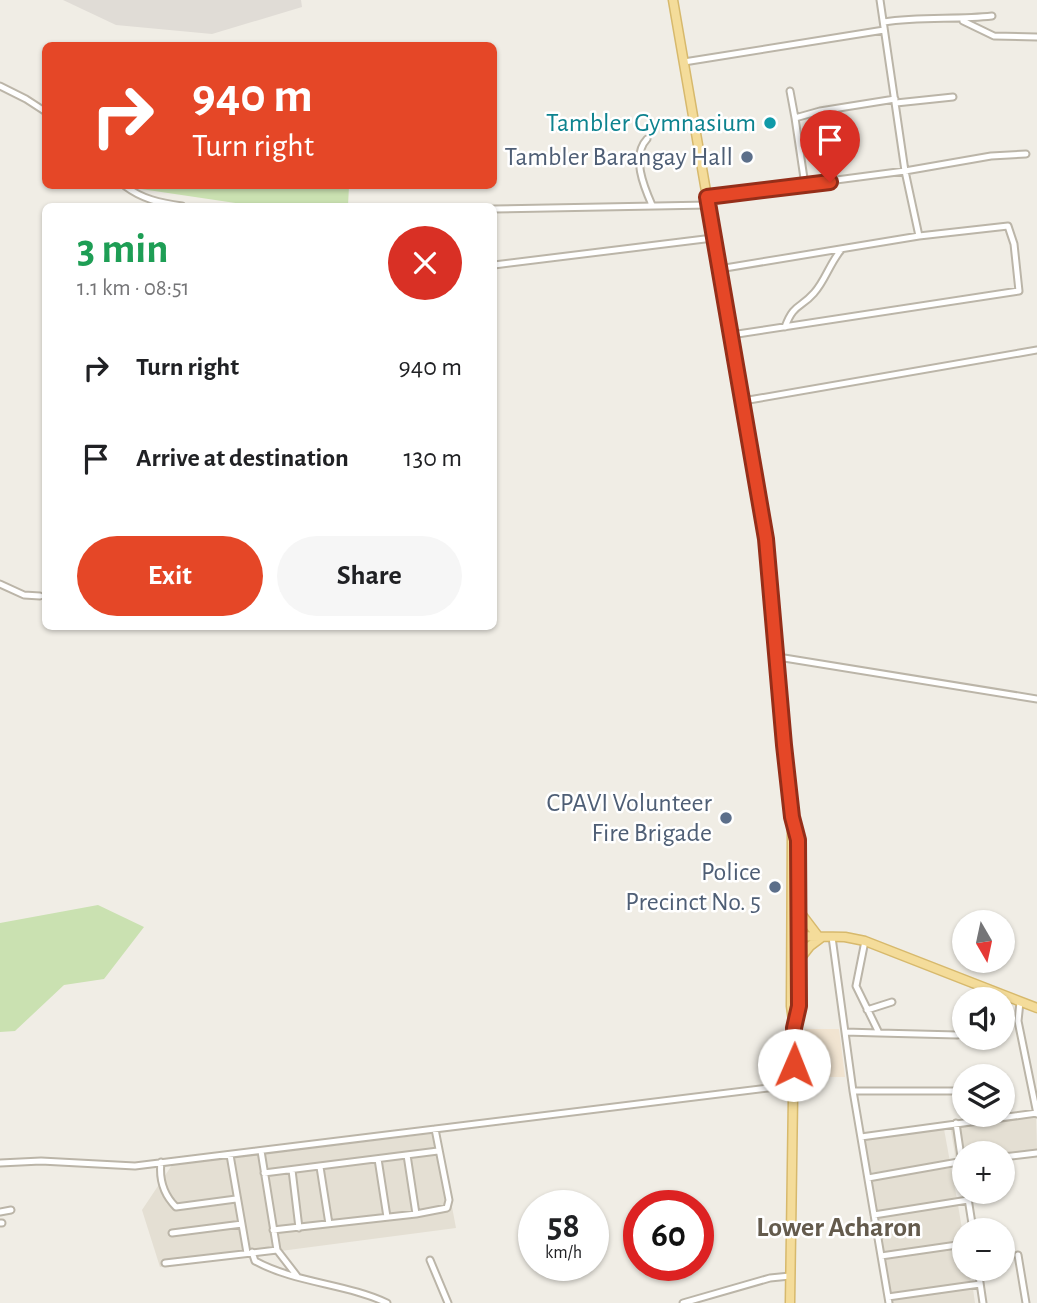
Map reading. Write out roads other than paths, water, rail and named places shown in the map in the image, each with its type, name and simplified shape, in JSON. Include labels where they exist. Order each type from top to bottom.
[{"type":"main road","points":[[673,0],[766,539],[778,657],[792,817],[795,936],[791,1006],[794,1028],[790,1303]]},
{"type":"main road","points":[[792,817],[798,840],[799,911],[795,936],[799,960],[799,1006],[794,1028]]},
{"type":"main road","points":[[799,911],[820,936]]},
{"type":"main road","points":[[795,936],[864,941],[984,987]]},
{"type":"main road","points":[[799,960],[820,936]]},
{"type":"main road","points":[[1015,1000],[1037,1008]]},
{"type":"street","points":[[880,0],[905,171],[919,236]]},
{"type":"street","points":[[884,22],[922,17],[960,19],[992,16]]},
{"type":"street","points":[[960,19],[994,36],[1037,37]]},
{"type":"street","points":[[684,62],[884,30]]},
{"type":"street","points":[[0,86],[42,109]]},
{"type":"street","points":[[790,91],[805,185]]},
{"type":"street","points":[[795,118],[820,111],[953,97]]},
{"type":"street","points":[[647,139],[639,152],[646,190],[652,205]]},
{"type":"street","points":[[497,209],[708,201],[991,156],[1026,153]]},
{"type":"street","points":[[129,189],[141,197],[164,203]]},
{"type":"street","points":[[719,269],[919,236],[1008,226],[1014,244],[1019,291],[731,335]]},
{"type":"street","points":[[497,265],[713,238]]},
{"type":"street","points":[[785,327],[794,308],[816,291],[841,250]]},
{"type":"street","points":[[743,401],[1037,350]]},
{"type":"street","points":[[0,584],[24,595],[40,596]]},
{"type":"street","points":[[778,657],[1037,699]]},
{"type":"street","points":[[832,937],[853,1091],[888,1300],[980,1284]]},
{"type":"street","points":[[864,941],[856,986],[878,1032]]},
{"type":"street","points":[[867,1010],[892,1002]]},
{"type":"street","points":[[1015,1116],[1037,1113],[1018,1021],[1020,1002]]},
{"type":"street","points":[[845,1032],[952,1035]]},
{"type":"street","points":[[0,1163],[41,1161],[135,1166],[793,1085]]},
{"type":"street","points":[[853,1091],[952,1091]]},
{"type":"street","points":[[861,1137],[952,1125]]},
{"type":"street","points":[[273,1230],[416,1214],[441,1210],[448,1206],[435,1129]]},
{"type":"street","points":[[261,1151],[277,1250],[298,1276]]},
{"type":"street","points":[[264,1173],[438,1151]]},
{"type":"street","points":[[1015,1156],[1037,1153]]},
{"type":"street","points":[[230,1155],[242,1224],[250,1253],[256,1262],[321,1285],[366,1294],[387,1303]]},
{"type":"street","points":[[407,1155],[416,1214]]},
{"type":"street","points":[[378,1159],[387,1217]]},
{"type":"street","points":[[161,1162],[164,1187],[176,1207],[236,1199]]},
{"type":"street","points":[[868,1178],[952,1163]]},
{"type":"street","points":[[320,1167],[329,1224]]},
{"type":"street","points":[[292,1170],[299,1228]]},
{"type":"street","points":[[874,1215],[952,1203]]},
{"type":"street","points":[[0,1212],[11,1210]]},
{"type":"street","points":[[172,1233],[242,1224]]},
{"type":"street","points":[[880,1256],[952,1246]]},
{"type":"street","points":[[165,1263],[277,1250]]},
{"type":"street","points":[[1018,1255],[1026,1303]]},
{"type":"street","points":[[430,1260],[448,1303]]},
{"type":"street","points":[[683,1303],[770,1278],[790,1276]]},
{"type":"street","points":[[980,1281],[984,1303]]},
{"type":"place","name":"Tambler Gymnasium","points":[[770,123]]},
{"type":"place","name":"Tambler Barangay Hall","points":[[747,157]]},
{"type":"place","name":"CPAVI Volunteer Fire Brigade","points":[[726,818]]},
{"type":"place","name":"Police Precinct No. 5","points":[[775,887]]},
{"type":"district","name":"Lower Acharon","points":[[839,1228]]}]
